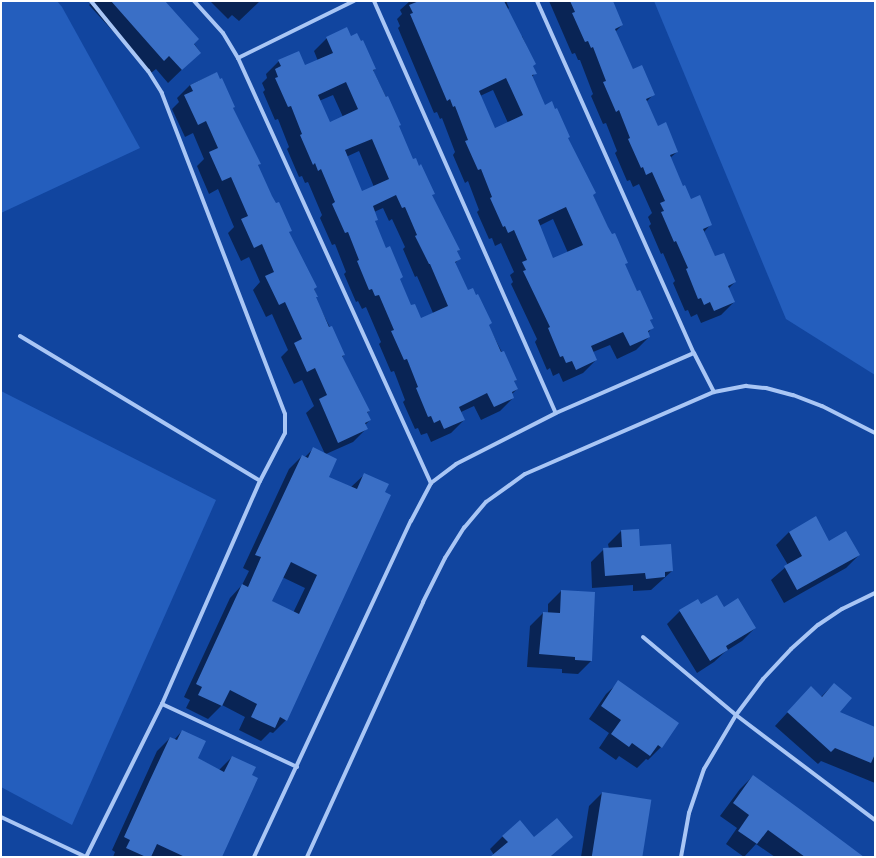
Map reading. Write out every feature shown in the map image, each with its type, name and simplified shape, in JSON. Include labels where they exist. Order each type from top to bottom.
[{"type":"street","points":[[1,817],[86,857],[162,704],[260,481],[285,433],[285,414],[162,93],[148,71],[91,1]]},
{"type":"street","points":[[194,1],[223,33],[238,58],[431,483]]},
{"type":"street","points":[[238,58],[354,1]]},
{"type":"street","points":[[374,1],[556,413]]},
{"type":"street","points":[[537,1],[694,353],[714,392]]},
{"type":"street","points":[[20,336],[260,481]]},
{"type":"street","points":[[254,857],[411,521],[431,483],[456,464],[556,413],[694,353]]},
{"type":"street","points":[[307,857],[442,564],[464,528],[486,502],[525,474],[714,392],[746,386],[779,392],[822,406],[875,433]]},
{"type":"street","points":[[681,857],[689,813],[704,769],[736,716],[763,679],[791,648],[818,625],[842,609],[875,593]]},
{"type":"street","points":[[643,636],[736,716],[875,820]]},
{"type":"street","points":[[162,704],[297,767]]},
{"type":"shaded area","points":[[1,1],[57,1],[62,7],[140,148],[1,213]]},
{"type":"shaded area","points":[[654,1],[875,1],[875,375],[786,319]]},
{"type":"shaded area","points":[[1,391],[216,500],[72,825],[1,787]]},
{"type":"building","points":[[111,1],[165,1],[199,39],[194,44],[201,53],[182,70],[169,56],[164,61]]},
{"type":"building","points":[[419,1],[504,1],[536,64],[533,66],[537,74],[532,75],[545,105],[552,101],[555,109],[557,108],[570,137],[568,138],[596,193],[593,195],[612,234],[615,233],[628,263],[625,264],[637,291],[640,290],[653,319],[650,320],[654,328],[648,331],[650,337],[630,346],[623,332],[591,346],[597,360],[576,370],[572,361],[566,363],[563,356],[560,357],[548,328],[550,327],[523,271],[526,270],[522,262],[527,260],[514,230],[508,233],[505,226],[503,227],[490,198],[492,197],[481,169],[478,170],[465,141],[468,140],[455,106],[453,107],[450,99],[447,101],[410,14],[413,13],[409,5]],"holes":[[[506,78],[523,115],[495,128],[479,91]],[[566,207],[583,245],[553,258],[538,220]]]},
{"type":"building","points":[[570,1],[613,1],[623,25],[615,29],[633,69],[642,65],[655,95],[646,99],[658,126],[666,122],[678,152],[670,155],[683,186],[685,185],[691,199],[700,195],[712,225],[703,229],[715,256],[724,253],[736,282],[728,286],[735,302],[714,311],[710,302],[704,305],[701,298],[698,299],[686,269],[688,268],[676,241],[674,242],[661,212],[664,211],[660,203],[665,201],[652,172],[646,175],[643,167],[641,168],[628,139],[630,138],[619,110],[616,112],[603,82],[606,81],[593,47],[591,48],[588,41],[585,42],[572,13],[575,12]]},
{"type":"building","points":[[347,27],[351,36],[357,33],[361,41],[363,40],[376,69],[373,70],[386,97],[388,96],[401,125],[399,126],[413,159],[416,158],[419,166],[421,164],[435,194],[432,195],[460,250],[457,251],[461,259],[455,262],[468,290],[473,288],[476,295],[478,294],[492,323],[489,325],[501,352],[504,351],[517,380],[514,381],[518,389],[512,392],[514,398],[494,407],[487,393],[459,407],[465,420],[444,429],[440,420],[434,423],[431,416],[428,417],[416,388],[418,387],[407,359],[404,360],[391,331],[394,330],[379,295],[375,296],[372,289],[369,290],[357,261],[359,260],[348,232],[345,233],[332,204],[335,202],[321,169],[318,171],[315,163],[313,165],[300,135],[302,134],[291,106],[288,107],[275,78],[278,77],[275,69],[281,66],[278,60],[299,51],[305,65],[333,53],[326,37]],"holes":[[[346,82],[358,109],[330,122],[318,95]],[[372,139],[389,179],[362,191],[345,150]],[[396,195],[402,208],[405,207],[417,235],[415,236],[430,264],[448,306],[421,318],[415,304],[411,305],[400,279],[403,277],[390,246],[386,248],[375,221],[378,220],[373,206]]]},
{"type":"building","points":[[217,72],[220,79],[222,78],[235,107],[233,108],[261,164],[258,165],[272,196],[276,203],[279,202],[292,231],[289,232],[317,287],[314,289],[318,297],[316,297],[329,327],[332,326],[345,355],[342,356],[370,411],[367,412],[371,420],[365,423],[368,429],[338,443],[319,399],[327,395],[315,368],[307,372],[294,343],[302,339],[285,302],[279,305],[265,276],[274,272],[262,244],[254,248],[241,219],[248,216],[231,177],[222,181],[209,152],[218,148],[206,121],[198,125],[184,95],[193,91],[190,85]]},
{"type":"building","points":[[313,447],[337,459],[329,477],[357,489],[364,473],[389,484],[385,492],[391,495],[287,721],[280,717],[275,728],[251,717],[257,704],[230,690],[222,706],[198,695],[202,687],[196,684],[242,584],[248,587],[261,557],[255,555],[302,455],[308,458]],"holes":[[[291,562],[317,575],[299,614],[272,601]]]},
{"type":"building","points":[[816,516],[829,541],[846,531],[860,555],[797,590],[784,566],[802,556],[789,532]]},
{"type":"building","points":[[639,529],[640,546],[671,544],[673,571],[665,572],[665,577],[646,579],[645,573],[605,576],[603,548],[622,547],[621,530]]},
{"type":"building","points":[[561,590],[595,592],[592,661],[575,660],[575,657],[539,654],[543,612],[560,613]]},
{"type":"building","points":[[717,595],[724,607],[738,598],[756,628],[726,646],[728,650],[710,661],[679,610],[698,599],[701,604]]},
{"type":"building","points":[[618,680],[679,723],[662,748],[658,745],[650,756],[632,743],[629,747],[611,734],[621,720],[601,706]]},
{"type":"building","points":[[834,683],[852,698],[840,712],[875,727],[875,754],[871,763],[835,748],[831,752],[787,712],[811,686],[822,697]]},
{"type":"building","points":[[182,730],[206,741],[198,758],[224,772],[232,756],[256,767],[252,775],[258,778],[222,857],[185,857],[157,844],[151,857],[146,857],[126,848],[130,840],[124,837],[170,737],[177,740]]},
{"type":"building","points":[[753,775],[864,857],[805,857],[768,830],[757,844],[738,831],[749,815],[733,803]]},
{"type":"building","points":[[602,792],[651,800],[642,857],[592,857]]},
{"type":"building","points":[[557,818],[573,837],[550,857],[490,857],[508,842],[502,836],[520,820],[534,837]]}]
